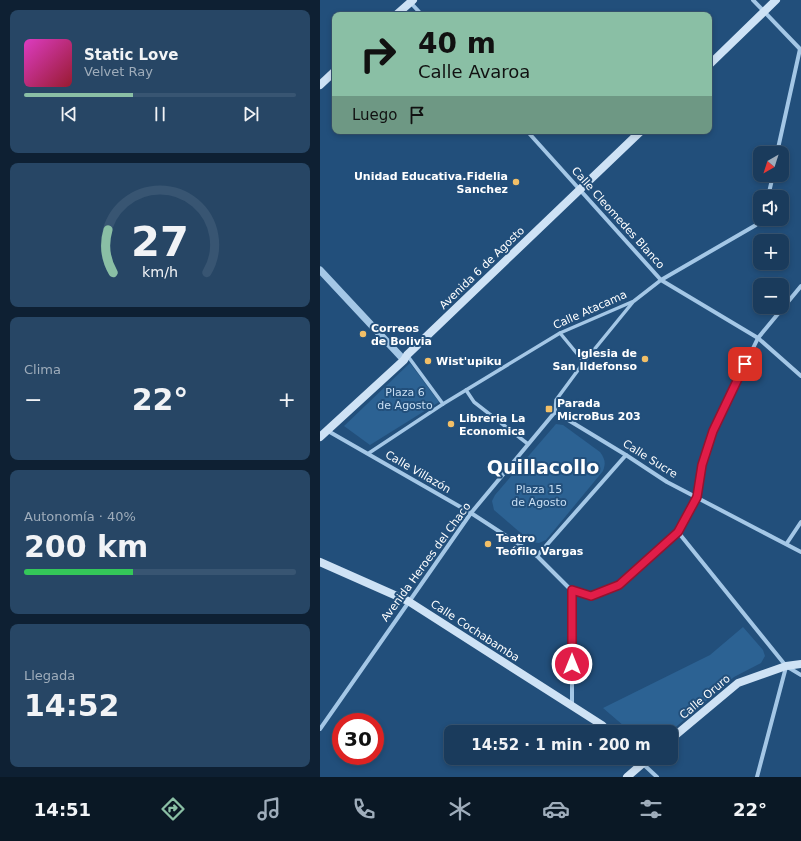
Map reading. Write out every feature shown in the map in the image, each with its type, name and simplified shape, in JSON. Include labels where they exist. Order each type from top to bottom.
[{"type":"main road","points":[[712,62],[776,0]]},
{"type":"main road","points":[[399,12],[410,1]]},
{"type":"main road","points":[[320,85],[332,74]]},
{"type":"main road","name":"Avenida 6 de Agosto","points":[[320,437],[406,357],[638,134]]},
{"type":"main road","name":"Calle Cochabamba","points":[[320,562],[408,601],[602,725]]},
{"type":"main road","name":"Calle Oruro","points":[[678,733],[738,683],[786,666],[801,664]]},
{"type":"main road","points":[[627,777],[638,765]]},
{"type":"street","points":[[753,0],[800,49],[779,146]]},
{"type":"street","points":[[410,1],[419,12]]},
{"type":"street","name":"Calle Cleomedes Blanco","points":[[530,134],[661,280],[758,338],[801,376]]},
{"type":"street","name":"Calle Atacama","points":[[369,453],[443,404],[560,333],[634,301],[661,280],[754,226]]},
{"type":"street","points":[[320,270],[406,357],[443,404]]},
{"type":"street","points":[[572,707],[572,590],[591,596],[619,585],[678,532],[697,497],[702,465],[713,431],[758,338],[801,286]]},
{"type":"street","points":[[554,412],[556,400],[584,362],[634,301]]},
{"type":"street","points":[[560,333],[584,362]]},
{"type":"street","points":[[466,390],[474,402],[528,444]]},
{"type":"street","name":"Calle Sucre","points":[[554,412],[626,455],[667,482],[801,552]]},
{"type":"street","name":"Avenida Heroes del Chaco","points":[[320,729],[408,601],[471,513],[554,412]]},
{"type":"street","name":"Calle Villazón","points":[[328,431],[369,453],[471,513],[537,556],[572,590]]},
{"type":"street","points":[[537,556],[626,455]]},
{"type":"street","points":[[787,544],[801,522]]},
{"type":"street","points":[[678,532],[786,666],[801,675]]},
{"type":"street","points":[[757,777],[786,666]]},
{"type":"street","points":[[647,765],[657,777]]},
{"type":"green space","name":"Plaza 6 de Agosto","points":[[410,363],[439,402],[370,445],[344,426]]},
{"type":"green space","name":"Plaza 15 de Agosto","points":[[556,424],[563,425],[600,452],[605,463],[603,471],[546,540],[539,543],[531,542],[494,510],[492,501],[495,495]]},
{"type":"green space","points":[[743,627],[763,650],[765,656],[761,663],[734,677],[678,725],[623,725],[603,708],[710,655]]},
{"type":"place","name":"Unidad Educativa.Fidelia Sanchez","points":[[516,182]]},
{"type":"place","name":"Correos de Bolivia","points":[[363,334]]},
{"type":"place","name":"Iglesia de San Ildefonso","points":[[645,359]]},
{"type":"place","name":"Wist'upiku","points":[[428,361]]},
{"type":"place","name":"Parada MicroBus 203","points":[[549,409]]},
{"type":"place","name":"Libreria La Economica","points":[[451,424]]},
{"type":"place","name":"Teatro Teófilo Vargas","points":[[488,544]]},
{"type":"district","name":"Quillacollo","points":[[543,467]]},
{"type":"route","points":[[572,664],[572,590],[591,596],[619,585],[643,566],[678,532],[697,497],[702,465],[713,431],[745,364]]}]
